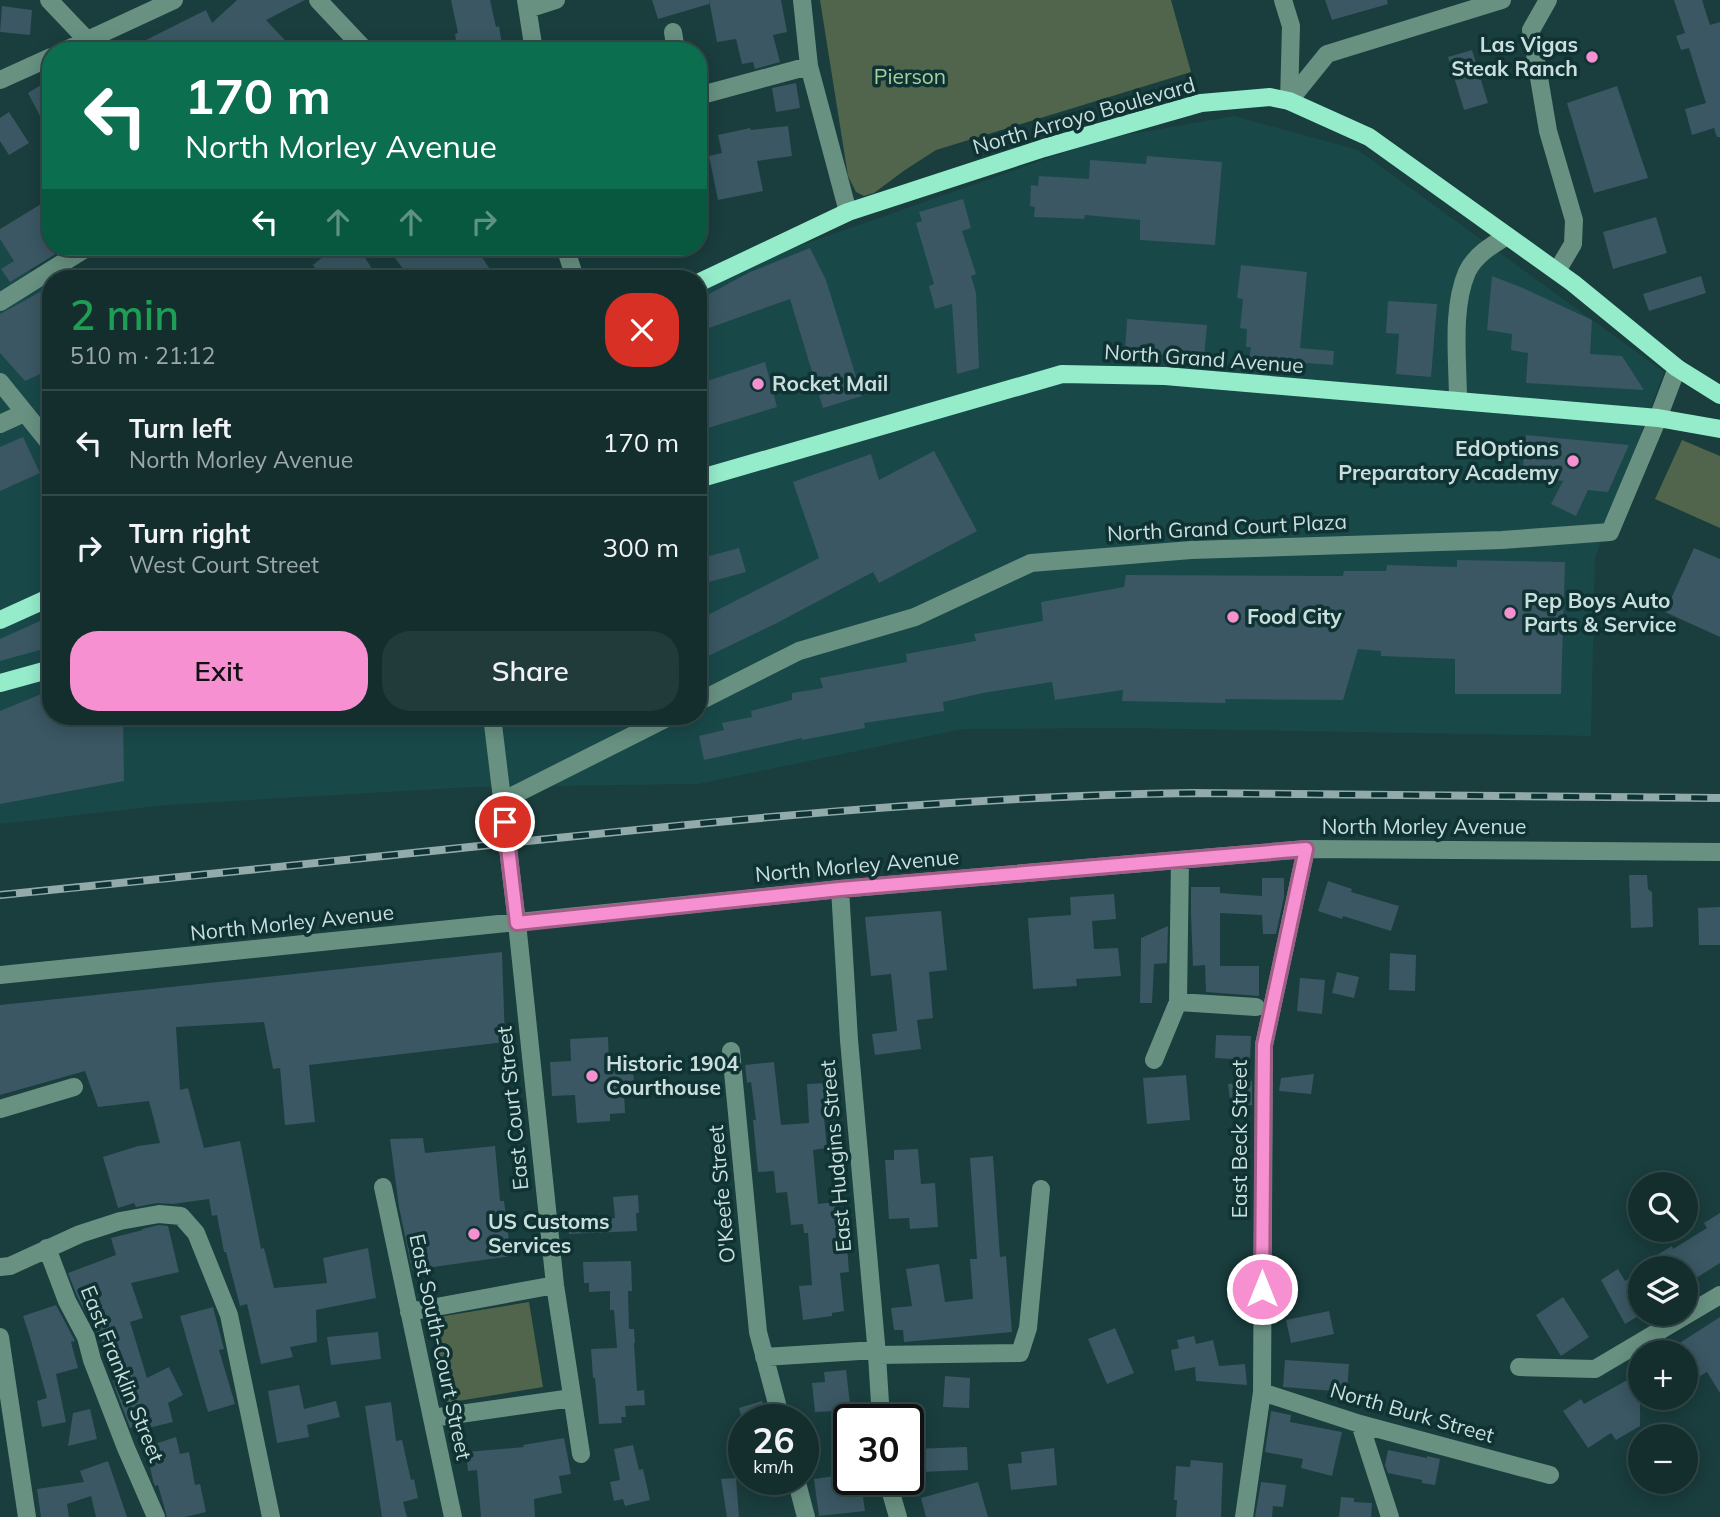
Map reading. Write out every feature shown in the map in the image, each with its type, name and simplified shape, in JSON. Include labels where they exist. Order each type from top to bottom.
[{"type":"main road","name":"North Arroyo Boulevard","points":[[707,279],[848,212],[1044,148],[1200,103],[1270,97],[1289,101],[1368,137],[1557,271],[1676,368],[1720,395]]},
{"type":"main road","name":"North Grand Avenue","points":[[707,476],[1062,374],[1165,376],[1658,418],[1720,429]]},
{"type":"main road","points":[[0,620],[42,601]]},
{"type":"main road","points":[[0,683],[42,671]]},
{"type":"street","points":[[49,0],[87,40]]},
{"type":"street","points":[[83,42],[174,0]]},
{"type":"street","points":[[318,0],[358,42]]},
{"type":"street","points":[[533,42],[527,5],[556,0]]},
{"type":"street","points":[[802,0],[809,66],[848,212]]},
{"type":"street","points":[[1283,0],[1291,26],[1289,101]]},
{"type":"street","points":[[1289,101],[1327,54],[1502,0]]},
{"type":"street","points":[[1548,0],[1531,30],[1548,131],[1574,220],[1573,243],[1557,271]]},
{"type":"street","points":[[673,32],[675,42]]},
{"type":"street","points":[[0,80],[42,61]]},
{"type":"street","points":[[707,94],[809,66]]},
{"type":"street","points":[[1458,401],[1457,341],[1462,290],[1468,270],[1486,248],[1507,236]]},
{"type":"street","points":[[51,270],[74,256]]},
{"type":"street","points":[[0,302],[42,276]]},
{"type":"street","name":"North Grand Court Plaza","points":[[707,697],[799,651],[915,617],[1031,563],[1191,550],[1502,540],[1610,532],[1676,368]]},
{"type":"street","points":[[0,382],[42,434]]},
{"type":"street","points":[[0,424],[24,413]]},
{"type":"street","name":"East Court Street","points":[[493,725],[555,1285],[581,1454]]},
{"type":"street","points":[[502,801],[653,725]]},
{"type":"street","name":"North Morley Avenue","points":[[0,975],[840,889],[1306,849],[1720,852]]},
{"type":"street","name":"East Beck Street","points":[[1244,1517],[1262,1392],[1264,1045],[1306,849]]},
{"type":"street","points":[[1154,1060],[1178,1002],[1180,860]]},
{"type":"street","name":"East Hudgins Street","points":[[840,889],[849,1040],[880,1404]]},
{"type":"street","points":[[1178,1002],[1256,1007]]},
{"type":"street","name":"O'Keefe Street","points":[[731,1051],[758,1332],[777,1404]]},
{"type":"street","points":[[0,1109],[74,1087]]},
{"type":"street","name":"East South-Court Street","points":[[383,1187],[453,1517]]},
{"type":"street","points":[[764,1357],[876,1353],[1020,1353],[1028,1328],[1041,1189]]},
{"type":"street","points":[[0,1267],[10,1266],[80,1234],[120,1221],[159,1214],[181,1216],[196,1233],[229,1315],[271,1517]]},
{"type":"street","name":"East Franklin Street","points":[[47,1248],[67,1301],[86,1338],[126,1448],[156,1517]]},
{"type":"street","points":[[409,1312],[555,1285]]},
{"type":"street","points":[[1519,1367],[1595,1369],[1720,1295]]},
{"type":"street","points":[[0,1337],[27,1517]]},
{"type":"street","name":"North Burk Street","points":[[1262,1392],[1550,1475],[1360,1424],[1262,1392]]},
{"type":"street","points":[[432,1418],[572,1398]]},
{"type":"street","points":[[1360,1424],[1390,1517]]},
{"type":"street","points":[[800,1495],[806,1517]]},
{"type":"street","points":[[892,1495],[898,1517]]},
{"type":"shaded area","points":[[1234,116],[1358,150],[1664,372],[1595,558],[1591,736],[1122,728],[963,729],[698,784],[473,787],[166,805],[0,824],[0,239],[42,283],[42,725],[707,725],[707,286],[796,247],[1103,139]]},
{"type":"green space","name":"Pierson","points":[[820,0],[1171,0],[1191,72],[936,150],[874,193],[864,196],[856,192],[848,176]]},
{"type":"green space","points":[[1682,440],[1720,456],[1720,528],[1655,499]]},
{"type":"green space","points":[[529,1302],[543,1387],[446,1403],[432,1318]]},
{"type":"building","points":[[237,0],[305,0],[266,20],[287,42],[142,42],[206,10],[212,23]]},
{"type":"building","points":[[451,0],[490,0],[502,42],[456,42],[455,34],[458,33]]},
{"type":"building","points":[[652,0],[709,0],[709,4],[658,19]]},
{"type":"building","points":[[709,0],[781,0],[787,32],[773,35],[780,62],[755,69],[753,62],[742,64],[736,39],[717,42]]},
{"type":"building","points":[[1325,0],[1387,0],[1388,4],[1332,20]]},
{"type":"building","points":[[1674,0],[1702,0],[1710,25],[1720,22],[1720,137],[1717,137],[1714,128],[1692,135],[1685,109],[1706,103],[1689,48],[1681,50],[1676,36],[1685,33]]},
{"type":"building","points":[[2,6],[32,10],[30,35],[0,32]]},
{"type":"building","points":[[1472,50],[1488,103],[1464,110],[1448,57]]},
{"type":"building","points":[[796,83],[800,108],[776,112],[772,88]]},
{"type":"building","points":[[42,84],[42,120],[28,93]]},
{"type":"building","points":[[1617,86],[1648,178],[1594,193],[1567,103]]},
{"type":"building","points":[[9,112],[29,143],[9,155],[0,141],[0,118]]},
{"type":"building","points":[[788,126],[792,156],[757,161],[763,191],[718,200],[709,156],[722,153],[718,135],[750,128]]},
{"type":"building","points":[[1147,156],[1222,162],[1215,245],[1140,240],[1140,220],[1085,215],[1084,219],[1034,217],[1035,207],[1030,206],[1031,185],[1038,186],[1039,176],[1089,179],[1090,160],[1146,164]]},
{"type":"building","points":[[963,199],[971,228],[962,231],[976,274],[971,276],[976,293],[979,368],[957,374],[952,304],[935,309],[929,286],[934,284],[916,223],[922,221],[919,212]]},
{"type":"building","points":[[42,203],[42,256],[52,256],[10,282],[1,269],[14,261],[0,239],[0,229]]},
{"type":"building","points":[[1656,217],[1667,253],[1613,269],[1603,232]]},
{"type":"building","points":[[810,248],[826,280],[862,396],[823,408],[790,299],[707,329],[707,295],[750,272]]},
{"type":"building","points":[[324,256],[364,256],[373,270],[316,270],[313,265]]},
{"type":"building","points":[[393,256],[481,256],[491,270],[404,270]]},
{"type":"building","points":[[1241,265],[1307,272],[1300,348],[1334,351],[1333,365],[1249,359],[1251,347],[1246,347],[1247,329],[1240,328],[1243,299],[1237,298]]},
{"type":"building","points":[[1492,276],[1592,320],[1590,354],[1622,356],[1644,390],[1526,383],[1528,353],[1511,350],[1512,334],[1487,330]]},
{"type":"building","points":[[1701,276],[1706,293],[1649,311],[1643,294]]},
{"type":"building","points":[[42,291],[42,373],[25,381],[0,353],[0,314]]},
{"type":"building","points":[[1388,301],[1437,304],[1431,377],[1396,374],[1399,334],[1386,333]]},
{"type":"building","points":[[1127,319],[1207,325],[1204,358],[1125,352]]},
{"type":"building","points":[[765,362],[777,407],[707,428],[707,381]]},
{"type":"building","name":"EdOptions Preparatory Academy","points":[[1526,435],[1629,445],[1608,492],[1588,490],[1576,516],[1551,504],[1563,481],[1522,476]]},
{"type":"building","points":[[23,437],[40,473],[0,491],[0,447]]},
{"type":"building","points":[[934,451],[977,531],[879,583],[873,572],[707,657],[707,615],[819,558],[793,482],[871,454],[879,480]]},
{"type":"building","points":[[739,548],[746,572],[707,583],[707,557]]},
{"type":"building","points":[[1694,548],[1720,559],[1720,637],[1665,612]]},
{"type":"building","points":[[1457,560],[1565,562],[1561,694],[1455,694],[1455,659],[1381,656],[1381,651],[1358,649],[1343,700],[1225,699],[1226,703],[1122,701],[1123,690],[1055,700],[1052,682],[943,702],[944,711],[864,723],[865,728],[802,738],[704,760],[699,736],[724,730],[722,723],[752,717],[751,711],[792,700],[792,693],[823,688],[820,678],[907,662],[906,654],[976,641],[974,634],[1043,621],[1041,602],[1124,587],[1126,575],[1343,576],[1344,571],[1386,571],[1387,565],[1457,567]]},
{"type":"building","points":[[42,620],[42,649],[0,661],[0,639]]},
{"type":"building","points":[[42,694],[42,725],[123,725],[124,781],[0,804],[0,711]]},
{"type":"building","points":[[1629,875],[1647,875],[1648,889],[1652,892],[1653,927],[1631,928]]},
{"type":"building","points":[[1262,878],[1284,878],[1284,897],[1276,934],[1263,934],[1262,915],[1220,913],[1220,966],[1259,966],[1259,996],[1206,992],[1205,965],[1193,966],[1191,887],[1220,887],[1220,893],[1262,896]]},
{"type":"building","points":[[1328,881],[1352,889],[1351,892],[1399,906],[1391,931],[1318,911]]},
{"type":"building","points":[[1114,894],[1116,919],[1092,921],[1094,949],[1118,948],[1121,976],[1076,979],[1077,986],[1033,989],[1028,918],[1071,915],[1070,897]]},
{"type":"building","points":[[1720,907],[1720,945],[1699,945],[1698,908]]},
{"type":"building","points":[[941,911],[947,970],[929,972],[933,1018],[917,1020],[921,1049],[875,1055],[872,1034],[897,1031],[891,974],[871,976],[865,917]]},
{"type":"building","points":[[1168,926],[1167,963],[1154,964],[1152,1003],[1140,1003],[1141,938]]},
{"type":"building","points":[[502,952],[505,1042],[309,1065],[315,1122],[285,1125],[280,1068],[273,1069],[264,1022],[176,1027],[180,1090],[188,1088],[204,1148],[240,1141],[261,1249],[264,1248],[274,1288],[327,1283],[323,1258],[368,1248],[376,1298],[316,1310],[317,1342],[290,1347],[293,1357],[261,1364],[247,1304],[240,1306],[224,1252],[217,1215],[212,1216],[209,1199],[136,1207],[134,1203],[118,1208],[103,1157],[138,1146],[160,1143],[149,1101],[98,1107],[85,1071],[0,1095],[0,1005]]},
{"type":"building","points":[[1390,953],[1416,955],[1415,991],[1389,990]]},
{"type":"building","points":[[1337,972],[1359,977],[1354,998],[1332,993]]},
{"type":"building","points":[[1300,978],[1325,980],[1322,1014],[1297,1011]]},
{"type":"building","points":[[1216,1035],[1251,1036],[1250,1060],[1215,1058]]},
{"type":"building","name":"Historic 1904 Courthouse","points":[[608,1037],[609,1062],[633,1061],[634,1090],[624,1091],[625,1113],[610,1114],[610,1121],[577,1123],[575,1095],[552,1096],[550,1062],[571,1061],[570,1039]]},
{"type":"building","points":[[774,1062],[781,1125],[809,1123],[807,1084],[827,1083],[828,1107],[823,1107],[827,1148],[813,1150],[818,1204],[835,1202],[840,1247],[847,1246],[849,1272],[840,1273],[844,1311],[832,1313],[832,1316],[803,1320],[799,1286],[812,1285],[808,1233],[804,1233],[803,1224],[791,1225],[787,1192],[776,1193],[774,1171],[758,1172],[753,1120],[756,1120],[751,1082],[747,1083],[745,1065]]},
{"type":"building","points":[[1314,1074],[1311,1094],[1279,1091],[1281,1078]]},
{"type":"building","points":[[1186,1075],[1190,1120],[1147,1124],[1143,1078]]},
{"type":"building","points":[[1252,1081],[1252,1105],[1231,1107],[1228,1084]]},
{"type":"building","points":[[423,1138],[425,1153],[495,1146],[500,1201],[504,1201],[511,1256],[412,1270],[399,1207],[390,1139]]},
{"type":"building","points":[[918,1149],[921,1184],[935,1183],[938,1227],[910,1229],[909,1218],[889,1219],[885,1160],[894,1160],[894,1150]]},
{"type":"building","points":[[993,1156],[1000,1257],[1006,1256],[1012,1332],[904,1342],[903,1330],[894,1330],[891,1308],[912,1306],[906,1269],[939,1264],[945,1302],[973,1299],[970,1259],[977,1259],[970,1158]]},
{"type":"building","points":[[638,1195],[637,1231],[569,1234],[568,1219],[615,1218],[613,1197]]},
{"type":"building","points":[[1720,1213],[1720,1263],[1698,1277],[1698,1256],[1655,1256],[1672,1246],[1673,1249],[1684,1242],[1698,1242],[1698,1234],[1707,1228],[1704,1223]]},
{"type":"building","points":[[159,1225],[168,1226],[179,1272],[131,1283],[143,1318],[130,1322],[147,1378],[169,1367],[183,1395],[168,1403],[173,1422],[140,1430],[139,1426],[130,1428],[115,1388],[100,1332],[97,1333],[68,1273],[116,1255],[111,1238]]},
{"type":"building","points":[[631,1261],[632,1291],[628,1291],[629,1329],[634,1329],[637,1391],[644,1390],[645,1405],[625,1406],[626,1417],[621,1417],[622,1423],[599,1424],[591,1349],[617,1348],[614,1310],[610,1310],[610,1291],[589,1292],[589,1283],[584,1283],[583,1262]]},
{"type":"building","points":[[1618,1269],[1625,1281],[1628,1279],[1628,1322],[1625,1324],[1601,1280]]},
{"type":"building","points":[[1563,1297],[1589,1337],[1561,1356],[1536,1315]]},
{"type":"building","points":[[56,1305],[75,1341],[71,1342],[78,1368],[56,1374],[66,1422],[42,1427],[37,1401],[47,1398],[23,1316]]},
{"type":"building","points":[[213,1307],[224,1349],[219,1350],[235,1404],[208,1412],[180,1316]]},
{"type":"building","points":[[1329,1311],[1334,1334],[1291,1343],[1286,1320]]},
{"type":"building","points":[[1720,1317],[1720,1393],[1707,1372],[1698,1377],[1698,1340],[1684,1340]]},
{"type":"building","points":[[1115,1328],[1134,1373],[1107,1384],[1088,1339]]},
{"type":"building","points":[[378,1332],[381,1359],[331,1365],[327,1337]]},
{"type":"building","points":[[1194,1336],[1196,1344],[1213,1340],[1219,1366],[1245,1364],[1247,1385],[1196,1381],[1195,1367],[1175,1371],[1171,1350],[1179,1348],[1177,1340]]},
{"type":"building","points":[[1285,1360],[1349,1364],[1347,1392],[1283,1387]]},
{"type":"building","points":[[846,1370],[850,1404],[833,1404],[833,1411],[819,1412],[819,1404],[814,1404],[812,1383],[825,1382],[824,1372]]},
{"type":"building","points":[[945,1376],[970,1378],[969,1408],[943,1407]]},
{"type":"building","points":[[1628,1380],[1628,1410],[1640,1410],[1640,1424],[1628,1424],[1628,1433],[1616,1440],[1611,1433],[1588,1448],[1563,1411],[1581,1399],[1584,1404]]},
{"type":"building","points":[[299,1385],[304,1409],[336,1401],[340,1417],[307,1425],[309,1437],[277,1443],[268,1391]]},
{"type":"building","points":[[391,1402],[396,1441],[402,1440],[418,1498],[403,1502],[407,1517],[382,1517],[365,1406]]},
{"type":"building","points":[[90,1409],[97,1439],[68,1446],[73,1413]]},
{"type":"building","points":[[1271,1411],[1291,1415],[1290,1422],[1342,1432],[1332,1476],[1301,1468],[1303,1459],[1265,1452]]},
{"type":"building","points":[[176,1437],[180,1454],[189,1452],[195,1485],[200,1484],[206,1512],[185,1517],[167,1517],[158,1485],[155,1486],[153,1481],[146,1447]]},
{"type":"building","points":[[564,1438],[571,1474],[559,1476],[562,1493],[534,1499],[535,1517],[481,1517],[477,1470],[468,1471],[466,1452],[524,1447],[523,1445]]},
{"type":"building","points":[[633,1445],[639,1470],[643,1469],[650,1500],[625,1506],[623,1499],[614,1501],[610,1482],[620,1480],[614,1449]]},
{"type":"building","points":[[967,1447],[968,1470],[924,1472],[924,1449]]},
{"type":"building","points":[[1054,1448],[1057,1485],[1011,1490],[1008,1464],[1022,1463],[1021,1452]]},
{"type":"building","points":[[1388,1450],[1440,1459],[1435,1485],[1388,1473],[1385,1465]]},
{"type":"building","points":[[1191,1460],[1223,1463],[1221,1517],[1176,1517],[1176,1466],[1190,1467]]},
{"type":"building","points":[[108,1461],[127,1517],[96,1517],[91,1496],[67,1504],[69,1517],[41,1517],[37,1489],[84,1482],[80,1471]]},
{"type":"building","points":[[833,1476],[833,1495],[873,1495],[863,1497],[865,1511],[819,1516],[816,1495],[819,1495],[819,1478]]},
{"type":"building","points":[[721,1479],[728,1479],[728,1495],[737,1495],[739,1517],[727,1517]]},
{"type":"building","points":[[978,1482],[988,1517],[926,1517],[921,1498]]},
{"type":"building","points":[[1261,1482],[1286,1485],[1283,1507],[1273,1506],[1272,1517],[1255,1517]]},
{"type":"building","points":[[1341,1497],[1354,1498],[1354,1502],[1372,1503],[1371,1517],[1339,1517]]},
{"type":"railway","points":[[0,895],[715,822],[1033,798],[1192,793],[1720,798]]},
{"type":"place","name":"Las Vigas Steak Ranch","points":[[1592,57]]},
{"type":"place","name":"Rocket Mail","points":[[758,384]]},
{"type":"place","name":"EdOptions Preparatory Academy","points":[[1573,461]]},
{"type":"place","name":"Pep Boys Auto Parts & Service","points":[[1510,613]]},
{"type":"place","name":"Food City","points":[[1233,617]]},
{"type":"place","name":"Historic 1904 Courthouse","points":[[592,1076]]},
{"type":"place","name":"US Customs Services","points":[[474,1234]]},
{"type":"route","points":[[505,822],[517,923],[840,889],[1306,849],[1264,1045],[1262,1289]]}]
